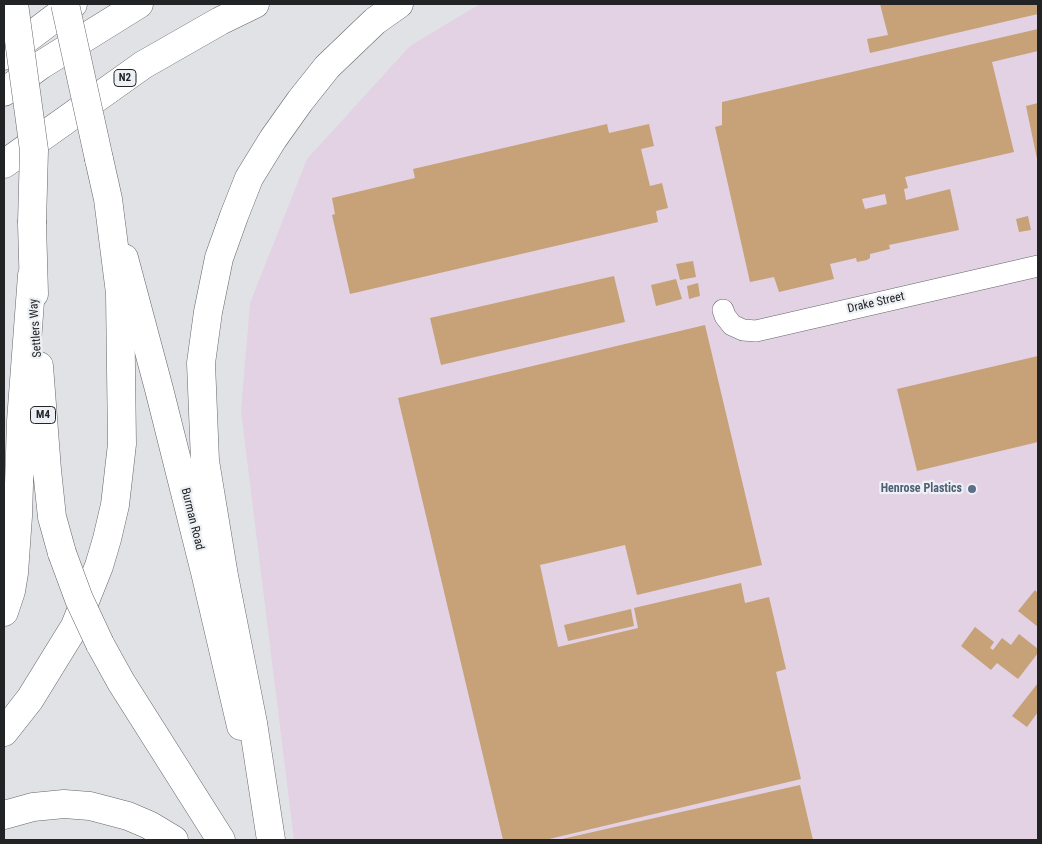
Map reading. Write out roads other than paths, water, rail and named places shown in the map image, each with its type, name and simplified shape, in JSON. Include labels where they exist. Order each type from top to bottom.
[{"type":"main road","name":"Settlers Way","points":[[14,4],[34,150],[32,275],[52,517],[62,553],[79,599],[100,644],[121,682],[221,840]]},
{"type":"main road","points":[[4,56],[63,9],[77,4]]},
{"type":"main road","points":[[4,92],[41,65],[139,4]]},
{"type":"main road","name":"N2","points":[[4,164],[143,65],[220,21],[255,4]]},
{"type":"main road","points":[[271,840],[254,723],[224,576],[206,460],[201,363],[208,312],[219,258],[234,216],[249,178],[273,139],[327,67],[375,21],[399,4]]},
{"type":"main road","points":[[4,732],[30,699],[75,626],[108,539],[115,505],[122,444],[120,293],[108,199],[63,9]]},
{"type":"main road","points":[[4,181],[58,125]]},
{"type":"main road","name":"Burman Road","points":[[108,199],[186,495],[267,840]]},
{"type":"main road","points":[[4,612],[11,591],[14,573],[21,421],[32,275]]},
{"type":"main road","points":[[4,815],[34,807],[64,804],[90,806],[108,810],[150,825],[174,840]]},
{"type":"lane","name":"Drake Street","points":[[723,310],[732,325],[743,330],[756,331],[1038,266]]},
{"type":"place","name":"Henrose Plastics","points":[[972,489]]}]
